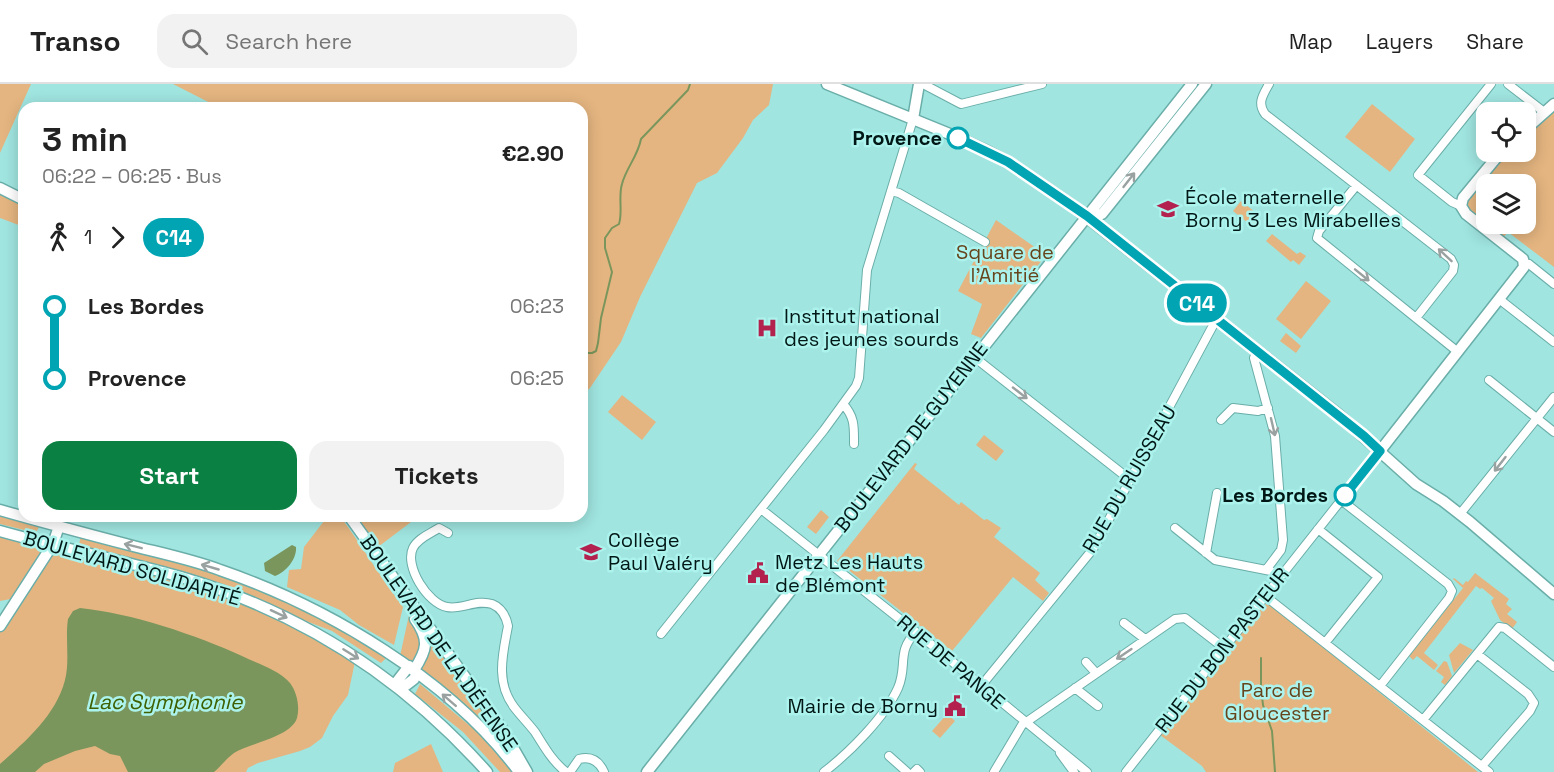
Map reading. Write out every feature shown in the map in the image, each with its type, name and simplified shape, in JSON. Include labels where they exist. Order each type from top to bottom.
[{"type":"main road","points":[[827,84],[952,135],[1008,162],[1087,216],[1338,414],[1421,488],[1460,514],[1554,594]]},
{"type":"main road","points":[[913,119],[921,84]]},
{"type":"main road","name":"BOULEVARD DE GUYENNE","points":[[1166,125],[1192,84]]},
{"type":"main road","name":"BOULEVARD DE GUYENNE","points":[[647,772],[1087,216],[1166,125],[1206,84]]},
{"type":"main road","points":[[1536,120],[1554,104]]},
{"type":"main road","points":[[1380,451],[1524,267],[1522,259],[1466,214],[1461,206],[1463,198],[1493,162]]},
{"type":"main road","points":[[0,188],[18,197]]},
{"type":"main road","name":"BOULEVARD SOLIDARITÉ","points":[[0,510],[18,515]]},
{"type":"main road","name":"BOULEVARD SOLIDARITÉ","points":[[44,522],[218,569],[253,582],[319,613],[395,656],[413,670],[475,723],[519,772]]},
{"type":"main road","name":"BOULEVARD DE LA DÉFENSE","points":[[353,522],[501,727],[527,772]]},
{"type":"main road","points":[[0,626],[53,544],[59,526]]},
{"type":"main road","name":"BOULEVARD SOLIDARITÉ","points":[[0,531],[180,577],[251,601],[322,636],[356,657],[457,730],[495,772]]},
{"type":"main road","points":[[385,565],[402,600],[426,638],[425,649],[413,670],[414,679],[398,687]]},
{"type":"main road","points":[[1523,568],[1554,587]]},
{"type":"main road","name":"BOULEVARD SOLIDARITÉ","points":[[416,701],[450,732],[487,772]]},
{"type":"street","points":[[921,84],[961,104],[1042,84]]},
{"type":"street","points":[[1269,84],[1261,99],[1261,108],[1265,114],[1451,259],[1454,265],[1453,271],[1416,318]]},
{"type":"street","points":[[1461,206],[1452,202],[1418,176],[1491,84]]},
{"type":"street","points":[[1508,84],[1544,112]]},
{"type":"street","points":[[661,634],[858,382],[867,270],[913,119]]},
{"type":"street","points":[[1356,186],[1319,231],[1317,238],[1458,352]]},
{"type":"street","points":[[891,191],[899,193],[985,242]]},
{"type":"street","points":[[1524,263],[1529,264],[1554,284]]},
{"type":"street","points":[[1499,299],[1554,342]]},
{"type":"street","name":"RUE DU RUISSEAU","points":[[981,686],[1093,549],[1217,318]]},
{"type":"street","points":[[1257,351],[1254,358],[1275,436],[1283,540],[1281,550],[1266,570]]},
{"type":"street","points":[[974,357],[1124,475],[1131,478]]},
{"type":"street","points":[[1489,380],[1554,432]]},
{"type":"street","points":[[1460,514],[1554,397]]},
{"type":"street","points":[[843,404],[855,423],[854,444]]},
{"type":"street","points":[[1221,420],[1233,408],[1258,411],[1268,408]]},
{"type":"street","name":"RUE DU BON PASTEUR","points":[[1126,772],[1380,451]]},
{"type":"street","points":[[1206,554],[1217,493]]},
{"type":"street","points":[[1341,500],[1448,584],[1452,591],[1449,598],[1380,686]]},
{"type":"street","name":"RUE DE PANGE","points":[[761,509],[1087,772]]},
{"type":"street","points":[[448,533],[439,528],[422,538],[414,546],[411,563],[417,578],[441,606],[457,608],[484,602],[502,611],[508,626],[501,670],[506,692],[514,707],[556,764],[568,772],[579,759],[587,757],[596,760],[604,772]]},
{"type":"street","points":[[1175,528],[1206,554],[1220,562],[1266,570],[1280,577]]},
{"type":"street","points":[[1318,529],[1378,577],[1325,643]]},
{"type":"street","points":[[1265,596],[1489,772]]},
{"type":"street","points":[[994,772],[1025,723],[1175,619],[1182,617],[1224,648]]},
{"type":"street","points":[[1124,623],[1145,639]]},
{"type":"street","points":[[1423,720],[1497,629],[1502,627],[1554,667]]},
{"type":"street","points":[[824,772],[855,744],[894,696],[902,675],[904,647],[916,632]]},
{"type":"street","points":[[1477,654],[1528,694],[1534,704],[1482,766]]},
{"type":"street","points":[[1086,662],[1096,673]]},
{"type":"street","points":[[1075,688],[1098,706]]},
{"type":"street","name":"RUE DE PANGE","points":[[1056,747],[1074,772]]},
{"type":"street","points":[[889,756],[908,772]]},
{"type":"street","points":[[914,772],[917,769],[920,772]]},
{"type":"green space","points":[[0,84],[31,84],[23,102],[18,102],[18,113],[0,153]]},
{"type":"green space","points":[[173,84],[773,84],[769,105],[753,120],[743,138],[717,173],[697,183],[640,297],[621,342],[588,390],[588,102],[208,102]]},
{"type":"green space","points":[[1372,104],[1415,139],[1390,172],[1345,137]]},
{"type":"green space","points":[[1554,104],[1554,267],[1511,234],[1536,234],[1536,174],[1483,174],[1493,162],[1536,162],[1536,120]]},
{"type":"green space","points":[[1476,183],[1476,222],[1466,214],[1461,201]]},
{"type":"green space","points":[[0,193],[18,201],[18,225],[0,218]]},
{"type":"green space","points":[[1241,201],[1260,216],[1252,226],[1233,211]]},
{"type":"green space","name":"Square de l'Amitié","points":[[996,220],[1046,255],[981,338],[971,334],[982,304],[958,291]]},
{"type":"green space","points":[[1272,234],[1297,254],[1300,252],[1306,256],[1299,265],[1293,260],[1291,262],[1266,241]]},
{"type":"green space","points":[[1491,234],[1506,234],[1500,241]]},
{"type":"green space","points":[[1306,281],[1331,301],[1301,339],[1276,319]]},
{"type":"green space","points":[[1286,333],[1301,346],[1296,353],[1280,341]]},
{"type":"green space","points":[[622,395],[656,422],[642,440],[608,412]]},
{"type":"green space","points":[[984,435],[1004,451],[996,461],[976,445]]},
{"type":"green space","points":[[915,463],[917,464],[914,469],[959,505],[961,502],[984,520],[987,519],[1001,528],[994,537],[1040,573],[1035,580],[1049,593],[1043,601],[1013,577],[952,651],[837,561]]},
{"type":"green space","points":[[821,510],[829,517],[816,534],[807,527]]},
{"type":"green space","points":[[0,514],[18,519],[18,522],[40,525],[36,533],[0,524]]},
{"type":"green space","points":[[323,522],[344,522],[403,607],[394,645],[359,625],[340,610],[287,587],[289,570],[301,569],[304,547]]},
{"type":"green space","points":[[353,522],[411,522],[374,550]]},
{"type":"green space","points":[[0,531],[206,585],[356,657],[348,695],[333,716],[322,738],[300,751],[258,763],[248,768],[246,772],[0,772],[0,626],[16,598],[0,601]]},
{"type":"green space","points":[[81,536],[172,560],[239,581],[309,613],[387,657],[381,663],[332,631],[298,618],[264,601],[202,579],[138,560],[78,548]]},
{"type":"green space","points":[[1475,573],[1509,599],[1506,604],[1512,609],[1507,614],[1517,622],[1512,629],[1500,620],[1491,601],[1494,598],[1476,586],[1424,653],[1438,665],[1434,670],[1417,656],[1413,660],[1409,656],[1463,588],[1453,579],[1463,585]]},
{"type":"green space","name":"Parc de Gloucester","points":[[1266,604],[1273,607],[1478,772],[1206,772],[1202,766],[1160,735],[1261,607]]},
{"type":"green space","points":[[415,611],[488,717],[486,724],[484,725],[420,670],[426,654]]},
{"type":"green space","points":[[409,615],[417,626],[421,649],[412,663],[400,656]]},
{"type":"green space","points":[[1460,643],[1473,650],[1454,673],[1449,655]]},
{"type":"green space","points":[[1444,661],[1447,662],[1452,676],[1445,685],[1441,682],[1444,677],[1436,671]]},
{"type":"green space","points":[[420,684],[476,731],[513,772],[500,772],[463,732],[415,694]]},
{"type":"green space","points":[[947,714],[955,721],[940,738],[932,731]]},
{"type":"green space","points":[[431,744],[443,772],[393,772],[395,763]]},
{"type":"water","points":[[292,545],[296,547],[296,552],[287,568],[275,576],[265,571],[264,563]]},
{"type":"water","name":"Lac Symphonie","points":[[80,608],[163,626],[224,648],[274,670],[290,683],[296,695],[297,718],[293,725],[279,735],[234,753],[214,772],[128,772],[120,756],[110,754],[95,746],[75,751],[44,764],[35,772],[0,772],[0,764],[39,726],[61,693],[66,672],[68,619],[73,611]]},
{"type":"waterway","points":[[588,353],[596,351],[598,343],[601,318],[612,272],[605,248],[605,238],[612,228],[619,224],[624,178],[641,139],[688,90],[690,84]]},
{"type":"waterway","points":[[1261,658],[1263,705],[1272,731],[1275,772]]},
{"type":"bus line","name":"C14","points":[[958,138],[1008,162],[1087,216],[1364,436],[1380,451],[1345,495]]},
{"type":"place","name":"Provence","points":[[958,138]]},
{"type":"place","name":"École maternelle Borny 3 Les Mirabelles","points":[[1168,209]]},
{"type":"place","name":"Institut national des jeunes sourds","points":[[767,328]]},
{"type":"place","name":"Les Bordes","points":[[1345,495]]},
{"type":"place","name":"Collège Paul Valéry","points":[[591,552]]},
{"type":"place","name":"Metz Les Hauts de Blémont","points":[[758,573]]},
{"type":"place","name":"Mairie de Borny","points":[[955,706]]}]
